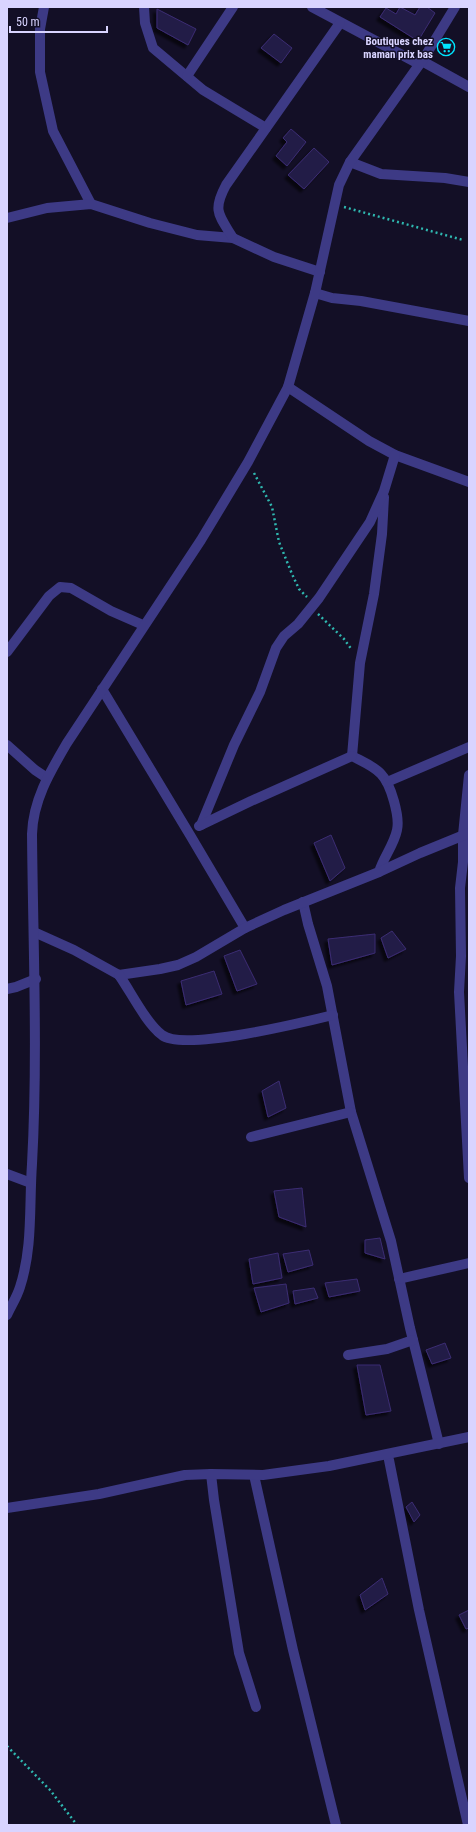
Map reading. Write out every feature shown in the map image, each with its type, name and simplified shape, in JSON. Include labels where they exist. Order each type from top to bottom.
[{"type":"street","points":[[44,7],[40,29],[40,72],[53,131],[91,204]]},
{"type":"street","points":[[144,7],[145,23],[153,48],[203,90],[266,128]]},
{"type":"street","points":[[187,76],[233,7]]},
{"type":"street","points":[[312,7],[340,23],[469,87]]},
{"type":"street","points":[[7,1315],[19,1289],[26,1262],[30,1224],[35,1107],[36,979],[33,819],[38,800],[47,778],[66,743],[143,625],[201,540],[248,462],[288,387],[315,294],[334,203],[350,162],[421,62],[455,7]]},
{"type":"street","points":[[233,238],[220,217],[217,207],[219,197],[340,23]]},
{"type":"street","points":[[350,162],[381,174],[445,178],[469,182]]},
{"type":"street","points":[[7,218],[47,208],[91,204],[197,235],[233,238],[274,257],[320,272]]},
{"type":"street","points":[[315,294],[469,320]]},
{"type":"street","points":[[288,387],[369,441],[395,455],[469,482]]},
{"type":"street","points":[[201,825],[231,752],[263,686],[276,648],[284,636],[298,624],[319,598],[370,522],[384,491],[395,455]]},
{"type":"street","points":[[352,756],[360,663],[374,594],[382,534],[384,491]]},
{"type":"street","points":[[7,652],[49,596],[60,587],[71,588],[111,611],[143,625]]},
{"type":"street","points":[[102,689],[245,928]]},
{"type":"street","points":[[7,745],[35,770],[47,778]]},
{"type":"street","points":[[387,782],[469,747]]},
{"type":"street","points":[[190,835],[201,825],[352,756]]},
{"type":"street","points":[[352,756],[381,774],[387,782],[398,822],[397,831],[379,872]]},
{"type":"street","points":[[469,775],[466,834],[460,888],[461,956],[459,992],[469,1178]]},
{"type":"street","points":[[119,975],[148,972],[178,965],[209,951],[245,928],[303,902],[379,872],[466,834]]},
{"type":"street","points":[[303,902],[308,924],[327,986],[351,1112],[391,1241],[398,1279],[439,1444]]},
{"type":"street","points":[[34,932],[74,950],[119,975],[151,1024],[163,1036],[173,1040],[192,1040],[263,1032],[333,1015]]},
{"type":"street","points":[[7,989],[16,988],[36,979]]},
{"type":"street","points":[[251,1137],[351,1112]]},
{"type":"street","points":[[7,1174],[31,1183]]},
{"type":"street","points":[[398,1279],[469,1263]]},
{"type":"street","points":[[348,1355],[387,1348],[413,1340]]},
{"type":"street","points":[[7,1508],[99,1494],[185,1475],[254,1475],[329,1466],[469,1437]]},
{"type":"street","points":[[389,1460],[419,1610],[468,1825]]},
{"type":"street","points":[[211,1474],[239,1653],[256,1707]]},
{"type":"street","points":[[254,1475],[293,1650],[336,1825]]},
{"type":"path","points":[[334,203],[355,211],[463,240]]},
{"type":"path","points":[[248,462],[272,507],[279,542],[299,589],[311,600],[324,621],[344,639],[355,653],[360,663]]},
{"type":"path","points":[[7,1746],[50,1790],[77,1825]]},
{"type":"building","points":[[400,7],[415,15],[420,7],[427,7],[435,13],[418,41],[380,17],[386,8],[396,14]]},
{"type":"building","points":[[157,9],[196,29],[188,45],[157,28]]},
{"type":"building","points":[[274,34],[292,48],[281,63],[261,48]]},
{"type":"building","points":[[291,129],[306,142],[287,166],[276,156],[287,142],[283,138]]},
{"type":"building","points":[[314,148],[329,162],[304,189],[288,175]]},
{"type":"building","points":[[331,835],[345,868],[330,881],[314,843]]},
{"type":"building","points":[[392,931],[406,949],[388,958],[381,938]]},
{"type":"building","points":[[375,934],[375,953],[332,965],[328,939]]},
{"type":"building","points":[[240,950],[257,984],[237,991],[224,956]]},
{"type":"building","points":[[214,971],[222,994],[186,1005],[181,981]]},
{"type":"building","points":[[279,1081],[286,1108],[268,1117],[262,1091]]},
{"type":"building","points":[[302,1188],[306,1227],[279,1217],[274,1191]]},
{"type":"building","points":[[380,1238],[385,1259],[365,1253],[365,1240]]},
{"type":"building","points":[[309,1250],[313,1265],[288,1272],[283,1254]]},
{"type":"building","points":[[278,1253],[282,1278],[253,1284],[249,1259]]},
{"type":"building","points":[[357,1279],[360,1291],[329,1297],[325,1283]]},
{"type":"building","points":[[286,1284],[289,1303],[261,1312],[254,1288]]},
{"type":"building","points":[[314,1288],[318,1298],[295,1304],[293,1291]]},
{"type":"building","points":[[445,1343],[451,1358],[432,1364],[426,1350]]},
{"type":"building","points":[[357,1365],[380,1365],[391,1411],[366,1415]]},
{"type":"building","points":[[412,1502],[420,1515],[414,1522],[406,1507]]},
{"type":"building","points":[[382,1578],[388,1594],[365,1610],[360,1595]]},
{"type":"building","points":[[469,1610],[469,1628],[466,1629],[459,1615]]},
{"type":"place","name":"Boutiques chez maman prix bas","points":[[446,47]]}]
